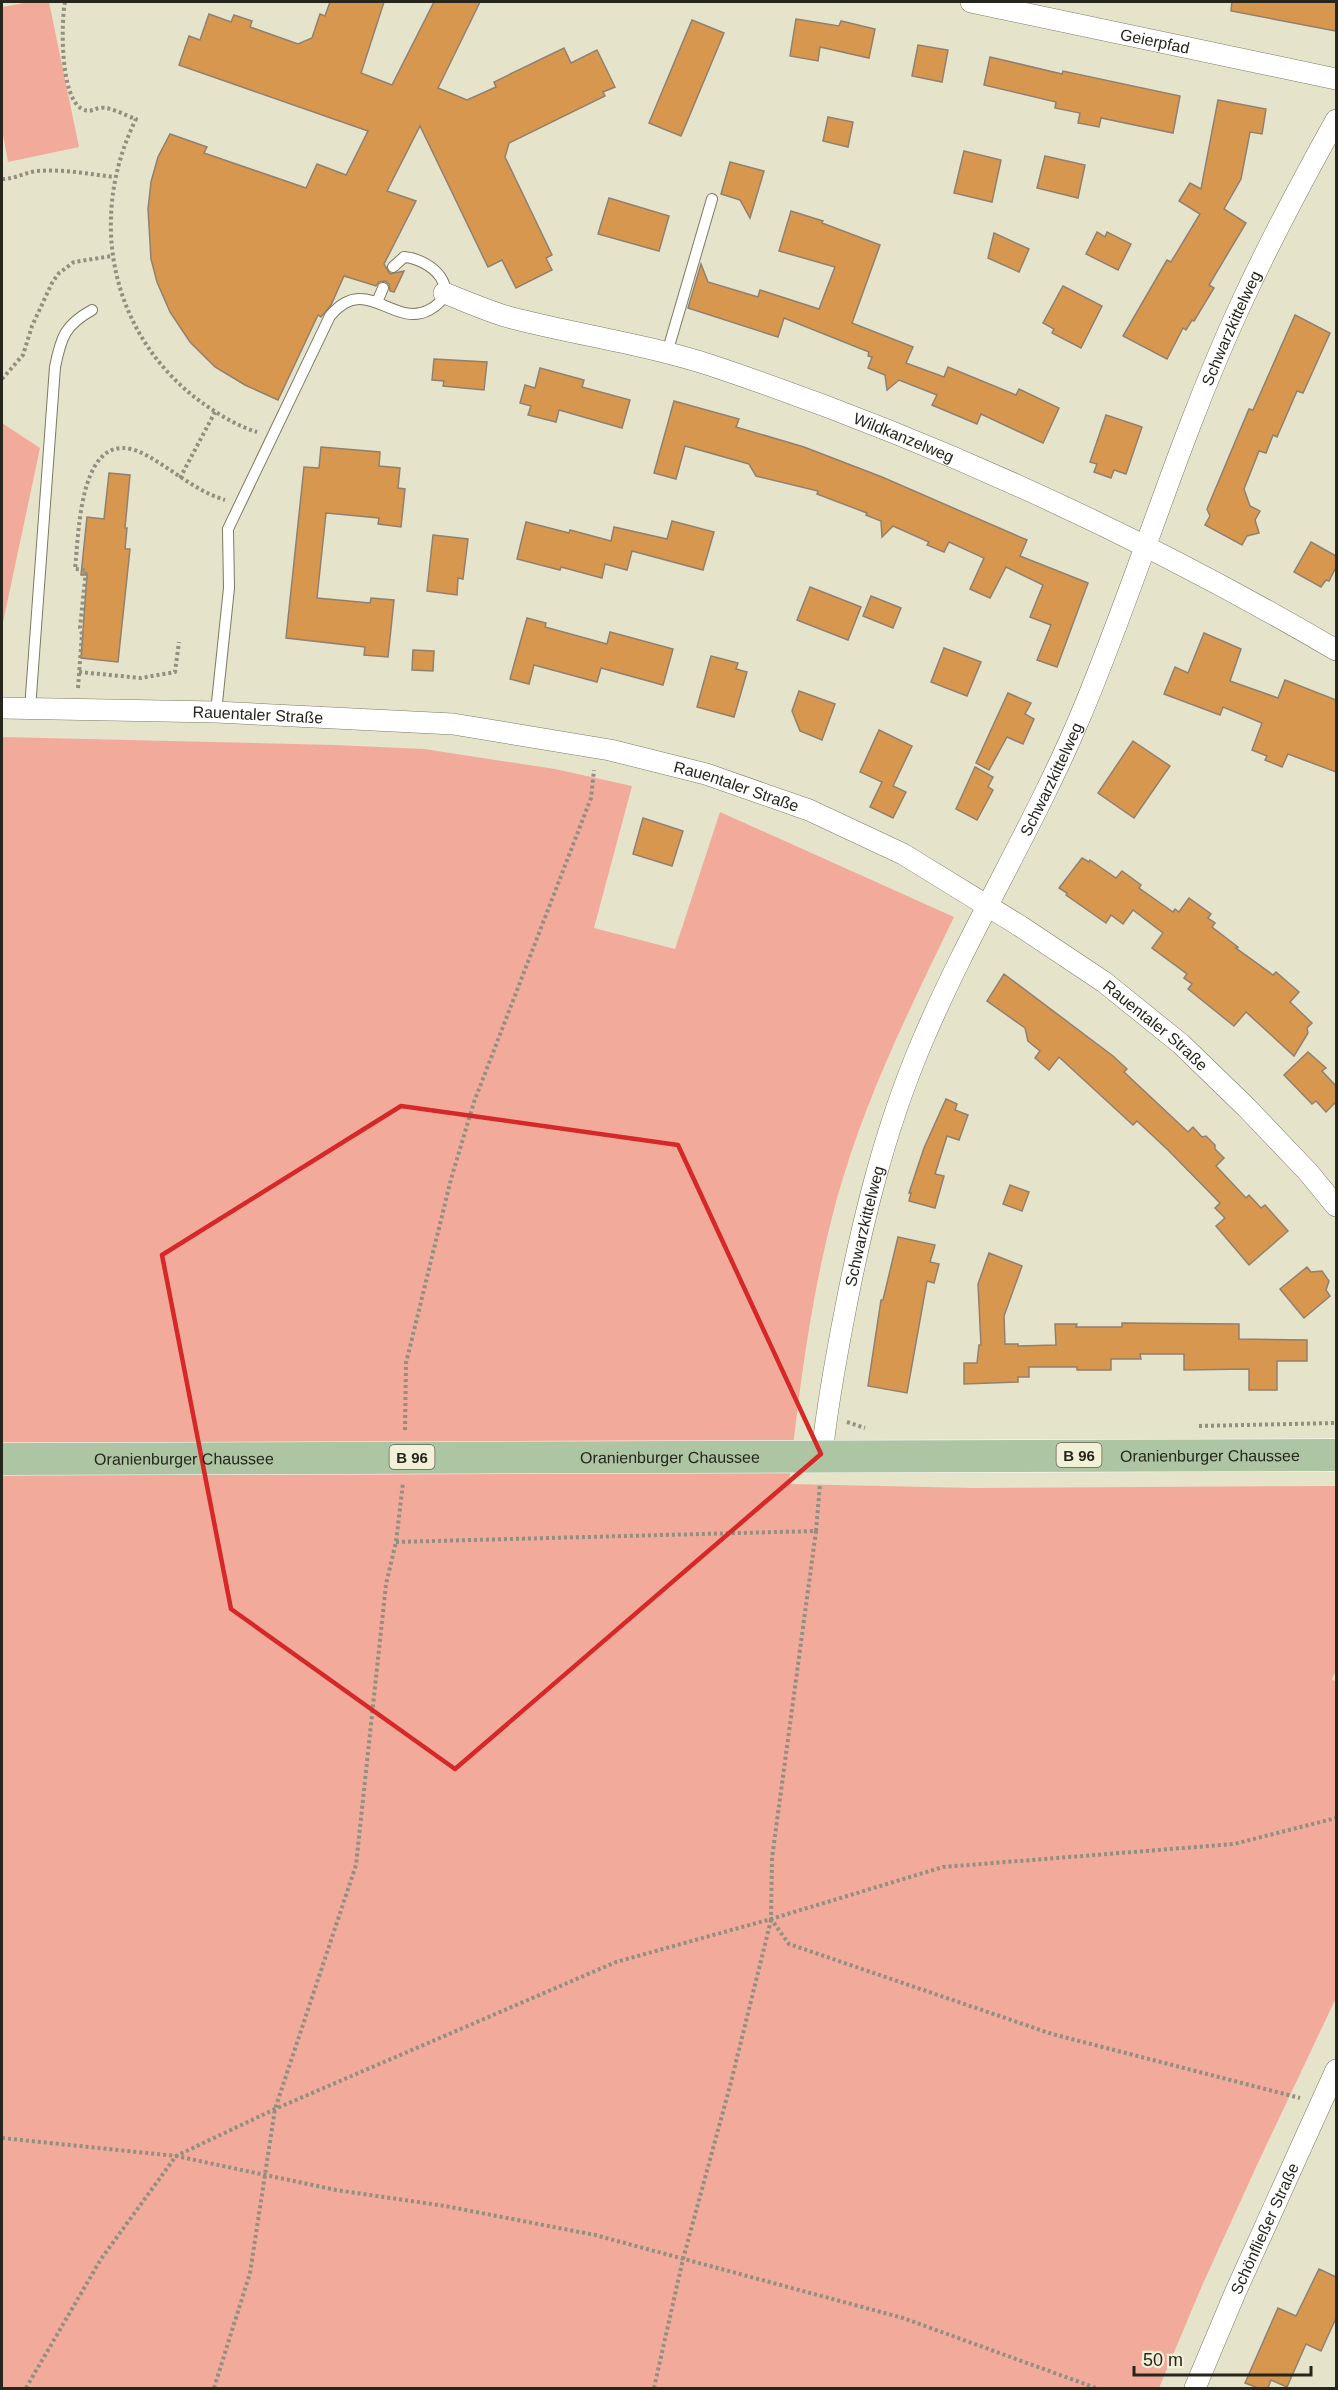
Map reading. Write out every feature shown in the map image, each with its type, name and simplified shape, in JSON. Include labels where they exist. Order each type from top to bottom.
[{"type":"main road","name":"Oranienburger Chaussee","points":[[2,1459],[1336,1455]]},
{"type":"street","name":"Geierpfad","points":[[971,2],[1336,79]]},
{"type":"street","name":"Schwarzkittelweg","points":[[822,1456],[827,1408],[854,1264],[883,1150],[921,1044],[1075,728],[1117,627],[1199,404],[1239,308],[1295,195],[1336,120]]},
{"type":"street","name":"Wildkanzelweg","points":[[444,293],[510,318],[667,353],[728,372],[888,431],[1056,503],[1145,546],[1262,606],[1336,650]]},
{"type":"street","name":"Rauentaler Straße","points":[[2,708],[216,712],[453,724],[596,748],[706,774],[809,810],[903,854],[988,905],[1104,982],[1181,1044],[1246,1107],[1336,1206]]},
{"type":"street","name":"Schönfließer Straße","points":[[1195,2388],[1239,2283],[1327,2102],[1336,2070]]},
{"type":"lane","points":[[667,353],[712,199]]},
{"type":"lane","points":[[216,712],[230,588],[228,529],[330,316],[338,306],[351,299],[364,298],[409,314],[427,311],[439,303],[444,293],[444,282],[437,271],[416,258],[404,258],[393,267]]},
{"type":"lane","points":[[377,302],[383,288]]},
{"type":"lane","points":[[30,709],[55,367],[66,330],[76,319],[92,310]]},
{"type":"path","points":[[65,2],[62,29],[64,66],[76,103],[88,111],[105,108],[136,119],[125,140],[114,177],[111,205],[112,256],[127,310],[144,342],[163,369],[184,390],[215,412],[250,430],[272,437]]},
{"type":"path","points":[[2,179],[15,178],[36,171],[114,177]]},
{"type":"path","points":[[2,379],[23,355],[32,326],[59,273],[74,262],[112,256]]},
{"type":"path","points":[[180,478],[215,412]]},
{"type":"path","points":[[77,710],[82,634],[80,628],[86,570],[75,569],[83,495],[90,474],[100,459],[121,448],[132,449],[219,498],[240,504]]},
{"type":"path","points":[[79,672],[141,678],[175,672],[180,642]]},
{"type":"path","points":[[214,2388],[250,2273],[275,2109],[356,1865],[386,1584],[396,1542],[404,1457],[406,1363],[451,1179],[474,1102],[591,798],[596,748]]},
{"type":"path","points":[[654,2388],[683,2259],[730,2086],[771,1919],[772,1858],[816,1531],[822,1456]]},
{"type":"path","points":[[396,1542],[816,1531]]},
{"type":"path","points":[[26,2388],[101,2259],[176,2156],[275,2109],[616,1962],[771,1919],[943,1867],[1234,1844],[1336,1818]]},
{"type":"path","points":[[771,1919],[789,1944],[1052,2034],[1327,2102]]},
{"type":"path","points":[[2,2138],[176,2156],[336,2190],[445,2205],[595,2235],[903,2318],[1096,2388]]},
{"type":"highlighted area","points":[[401,1106],[678,1145],[821,1454],[455,1769],[231,1609],[162,1255]]},
{"type":"shaded area","points":[[30,2],[49,2],[79,147],[8,162],[2,129],[2,7]]},
{"type":"shaded area","points":[[2,423],[40,448],[2,627]]},
{"type":"shaded area","points":[[2,737],[424,749],[555,769],[632,786],[594,928],[675,949],[720,812],[954,917],[873,1093],[836,1202],[807,1342],[789,1484],[973,1488],[1336,1486],[1336,1671],[1332,1679],[1336,1682],[1336,1998],[1201,2288],[1159,2388],[2,2388]]},
{"type":"building","points":[[330,2],[384,2],[361,73],[392,85],[434,2],[480,2],[438,88],[467,100],[496,87],[494,82],[564,48],[571,63],[597,50],[615,87],[603,92],[605,96],[509,143],[505,157],[552,255],[546,258],[552,270],[516,288],[502,260],[488,267],[420,126],[387,191],[416,201],[384,264],[390,274],[404,271],[394,292],[390,291],[389,284],[385,281],[379,282],[376,286],[344,276],[331,305],[321,317],[318,315],[278,400],[245,385],[215,367],[190,342],[170,312],[157,282],[151,259],[148,209],[151,182],[158,157],[170,134],[207,147],[204,153],[306,188],[317,164],[346,175],[368,131],[179,65],[189,36],[200,40],[209,14],[231,22],[234,15],[252,21],[250,27],[298,44],[312,38],[320,14],[325,16]]},
{"type":"building","points":[[1232,2],[1336,2],[1336,31],[1231,11]]},
{"type":"building","points":[[796,19],[839,26],[841,21],[875,29],[869,58],[820,47],[818,61],[790,56]]},
{"type":"building","points":[[692,20],[724,33],[681,136],[649,123]]},
{"type":"building","points":[[918,45],[948,50],[942,82],[912,76]]},
{"type":"building","points":[[990,57],[1062,74],[1063,71],[1180,96],[1173,133],[1101,118],[1099,127],[1078,123],[1080,113],[1055,108],[1056,102],[984,85]]},
{"type":"building","points":[[1218,100],[1266,109],[1262,134],[1250,132],[1241,179],[1224,209],[1246,223],[1209,285],[1214,288],[1194,321],[1192,320],[1186,330],[1183,328],[1167,359],[1123,336],[1167,260],[1171,262],[1200,214],[1179,201],[1190,183],[1201,189]]},
{"type":"building","points":[[828,117],[853,122],[848,147],[823,141]]},
{"type":"building","points":[[964,151],[1001,160],[992,202],[954,193]]},
{"type":"building","points":[[1045,156],[1085,165],[1078,198],[1037,188]]},
{"type":"building","points":[[730,162],[764,171],[750,218],[740,200],[721,194]]},
{"type":"building","points":[[609,198],[669,216],[659,251],[598,234]]},
{"type":"building","points":[[791,211],[823,221],[822,223],[880,245],[852,323],[913,347],[906,363],[944,377],[948,367],[1016,395],[1019,389],[1059,408],[1043,443],[981,414],[977,424],[932,405],[937,395],[899,380],[887,390],[885,375],[868,368],[872,357],[868,356],[869,352],[784,318],[778,337],[688,308],[701,264],[708,282],[758,297],[760,290],[819,309],[835,267],[779,251]]},
{"type":"building","points":[[1097,232],[1105,237],[1107,232],[1131,244],[1118,270],[1086,254]]},
{"type":"building","points":[[994,233],[1029,249],[1019,272],[988,258]]},
{"type":"building","points":[[1063,286],[1102,306],[1081,348],[1052,333],[1054,329],[1043,323]]},
{"type":"building","points":[[1295,315],[1330,333],[1303,393],[1297,391],[1277,437],[1273,435],[1266,453],[1259,451],[1244,489],[1250,506],[1260,511],[1255,520],[1259,533],[1247,536],[1242,545],[1205,525],[1210,516],[1207,509],[1249,409],[1253,410]]},
{"type":"building","points":[[434,359],[487,362],[484,390],[443,386],[444,381],[432,380]]},
{"type":"building","points":[[540,368],[584,380],[582,387],[630,400],[622,428],[559,410],[556,422],[528,415],[531,406],[520,403],[525,385],[535,388]]},
{"type":"building","points":[[674,401],[739,419],[736,427],[804,447],[882,477],[1027,540],[1020,556],[1088,583],[1057,667],[1037,660],[1051,625],[1030,617],[1043,585],[1006,567],[990,598],[970,589],[984,558],[949,542],[944,552],[927,545],[929,542],[893,526],[882,537],[881,521],[866,515],[867,513],[817,494],[818,491],[756,476],[749,464],[685,446],[676,479],[654,473]]},
{"type":"building","points":[[1106,415],[1142,427],[1126,474],[1114,470],[1111,478],[1094,472],[1097,464],[1090,462]]},
{"type":"building","points":[[321,447],[380,452],[379,466],[400,468],[398,488],[405,489],[401,527],[378,524],[379,518],[326,513],[317,598],[370,603],[371,598],[394,600],[388,657],[364,655],[365,647],[286,638],[304,467],[319,468]]},
{"type":"building","points":[[109,473],[130,475],[125,549],[130,549],[118,662],[81,658],[87,575],[81,575],[87,517],[104,519]]},
{"type":"building","points":[[672,521],[714,532],[703,570],[632,551],[627,570],[605,564],[602,578],[517,559],[526,522],[611,541],[614,527],[667,539]]},
{"type":"building","points":[[433,535],[468,539],[463,579],[458,578],[457,595],[427,591]]},
{"type":"building","points":[[1311,542],[1336,556],[1336,567],[1329,581],[1326,580],[1321,587],[1294,572]]},
{"type":"building","points":[[810,587],[861,607],[848,640],[797,620]]},
{"type":"building","points":[[871,596],[901,608],[893,628],[863,616]]},
{"type":"building","points":[[527,618],[546,623],[545,627],[607,644],[610,632],[673,649],[663,685],[601,668],[597,682],[534,665],[529,684],[510,679]]},
{"type":"building","points":[[1204,633],[1241,649],[1230,681],[1278,698],[1285,680],[1336,700],[1336,772],[1288,754],[1282,767],[1265,760],[1267,756],[1252,750],[1262,723],[1223,707],[1220,715],[1164,694],[1175,667],[1188,673]]},
{"type":"building","points":[[944,648],[981,662],[967,696],[931,682]]},
{"type":"building","points":[[413,650],[434,651],[433,671],[412,670]]},
{"type":"building","points":[[711,656],[738,663],[736,669],[747,672],[734,717],[697,707]]},
{"type":"building","points":[[799,691],[835,704],[822,740],[800,731],[792,711]]},
{"type":"building","points":[[1008,693],[1031,703],[1025,714],[1034,719],[1023,744],[1007,737],[989,770],[976,763]]},
{"type":"building","points":[[879,730],[912,746],[893,786],[906,792],[893,818],[870,807],[882,782],[860,772]]},
{"type":"building","points":[[1133,741],[1170,766],[1134,818],[1098,793]]},
{"type":"building","points":[[975,767],[993,777],[988,787],[993,790],[977,820],[956,809]]},
{"type":"building","points":[[643,818],[683,831],[672,866],[633,854]]},
{"type":"building","points":[[1082,858],[1089,862],[1090,860],[1116,878],[1122,871],[1141,885],[1139,888],[1173,912],[1175,909],[1179,912],[1189,898],[1211,914],[1208,918],[1215,923],[1212,927],[1238,947],[1236,948],[1273,975],[1276,972],[1299,992],[1290,1002],[1312,1023],[1307,1028],[1308,1033],[1294,1056],[1246,1012],[1234,1026],[1188,989],[1192,984],[1184,978],[1187,974],[1152,948],[1163,933],[1133,910],[1123,924],[1111,915],[1106,923],[1066,895],[1067,893],[1059,888]]},
{"type":"building","points":[[1004,974],[1113,1056],[1127,1069],[1124,1072],[1188,1132],[1193,1127],[1202,1137],[1206,1136],[1224,1158],[1216,1166],[1246,1198],[1249,1195],[1261,1208],[1265,1205],[1288,1231],[1249,1265],[1216,1226],[1225,1218],[1215,1208],[1220,1203],[1168,1150],[1137,1121],[1133,1125],[1059,1057],[1049,1070],[1035,1058],[1040,1051],[1028,1041],[1025,1028],[987,1001]]},
{"type":"building","points":[[1308,1052],[1326,1068],[1322,1071],[1336,1086],[1336,1102],[1326,1112],[1316,1101],[1312,1104],[1284,1075]]},
{"type":"building","points":[[946,1099],[957,1104],[955,1110],[968,1115],[959,1140],[947,1136],[935,1174],[944,1176],[935,1208],[909,1201],[911,1193],[909,1193],[924,1148]]},
{"type":"building","points":[[1010,1185],[1029,1192],[1022,1211],[1003,1204]]},
{"type":"building","points":[[898,1237],[935,1245],[930,1262],[939,1264],[934,1283],[927,1281],[907,1393],[868,1386],[881,1300],[883,1300]]},
{"type":"building","points":[[989,1253],[1022,1266],[1004,1316],[1005,1344],[1056,1345],[1055,1324],[1077,1324],[1076,1327],[1122,1327],[1122,1323],[1239,1324],[1239,1339],[1307,1340],[1307,1361],[1277,1361],[1277,1390],[1249,1390],[1249,1369],[1184,1370],[1184,1354],[1140,1354],[1141,1359],[1111,1359],[1111,1370],[1029,1367],[1029,1377],[1018,1377],[1018,1382],[964,1384],[964,1363],[977,1363],[979,1345],[981,1345],[978,1284]]},
{"type":"building","points":[[1307,1267],[1311,1272],[1322,1271],[1329,1281],[1326,1290],[1330,1296],[1304,1318],[1280,1289]]},
{"type":"building","points":[[1319,2269],[1336,2277],[1336,2318],[1321,2351],[1306,2344],[1287,2387],[1271,2380],[1268,2388],[1258,2388],[1245,2383],[1278,2308],[1296,2316]]}]
